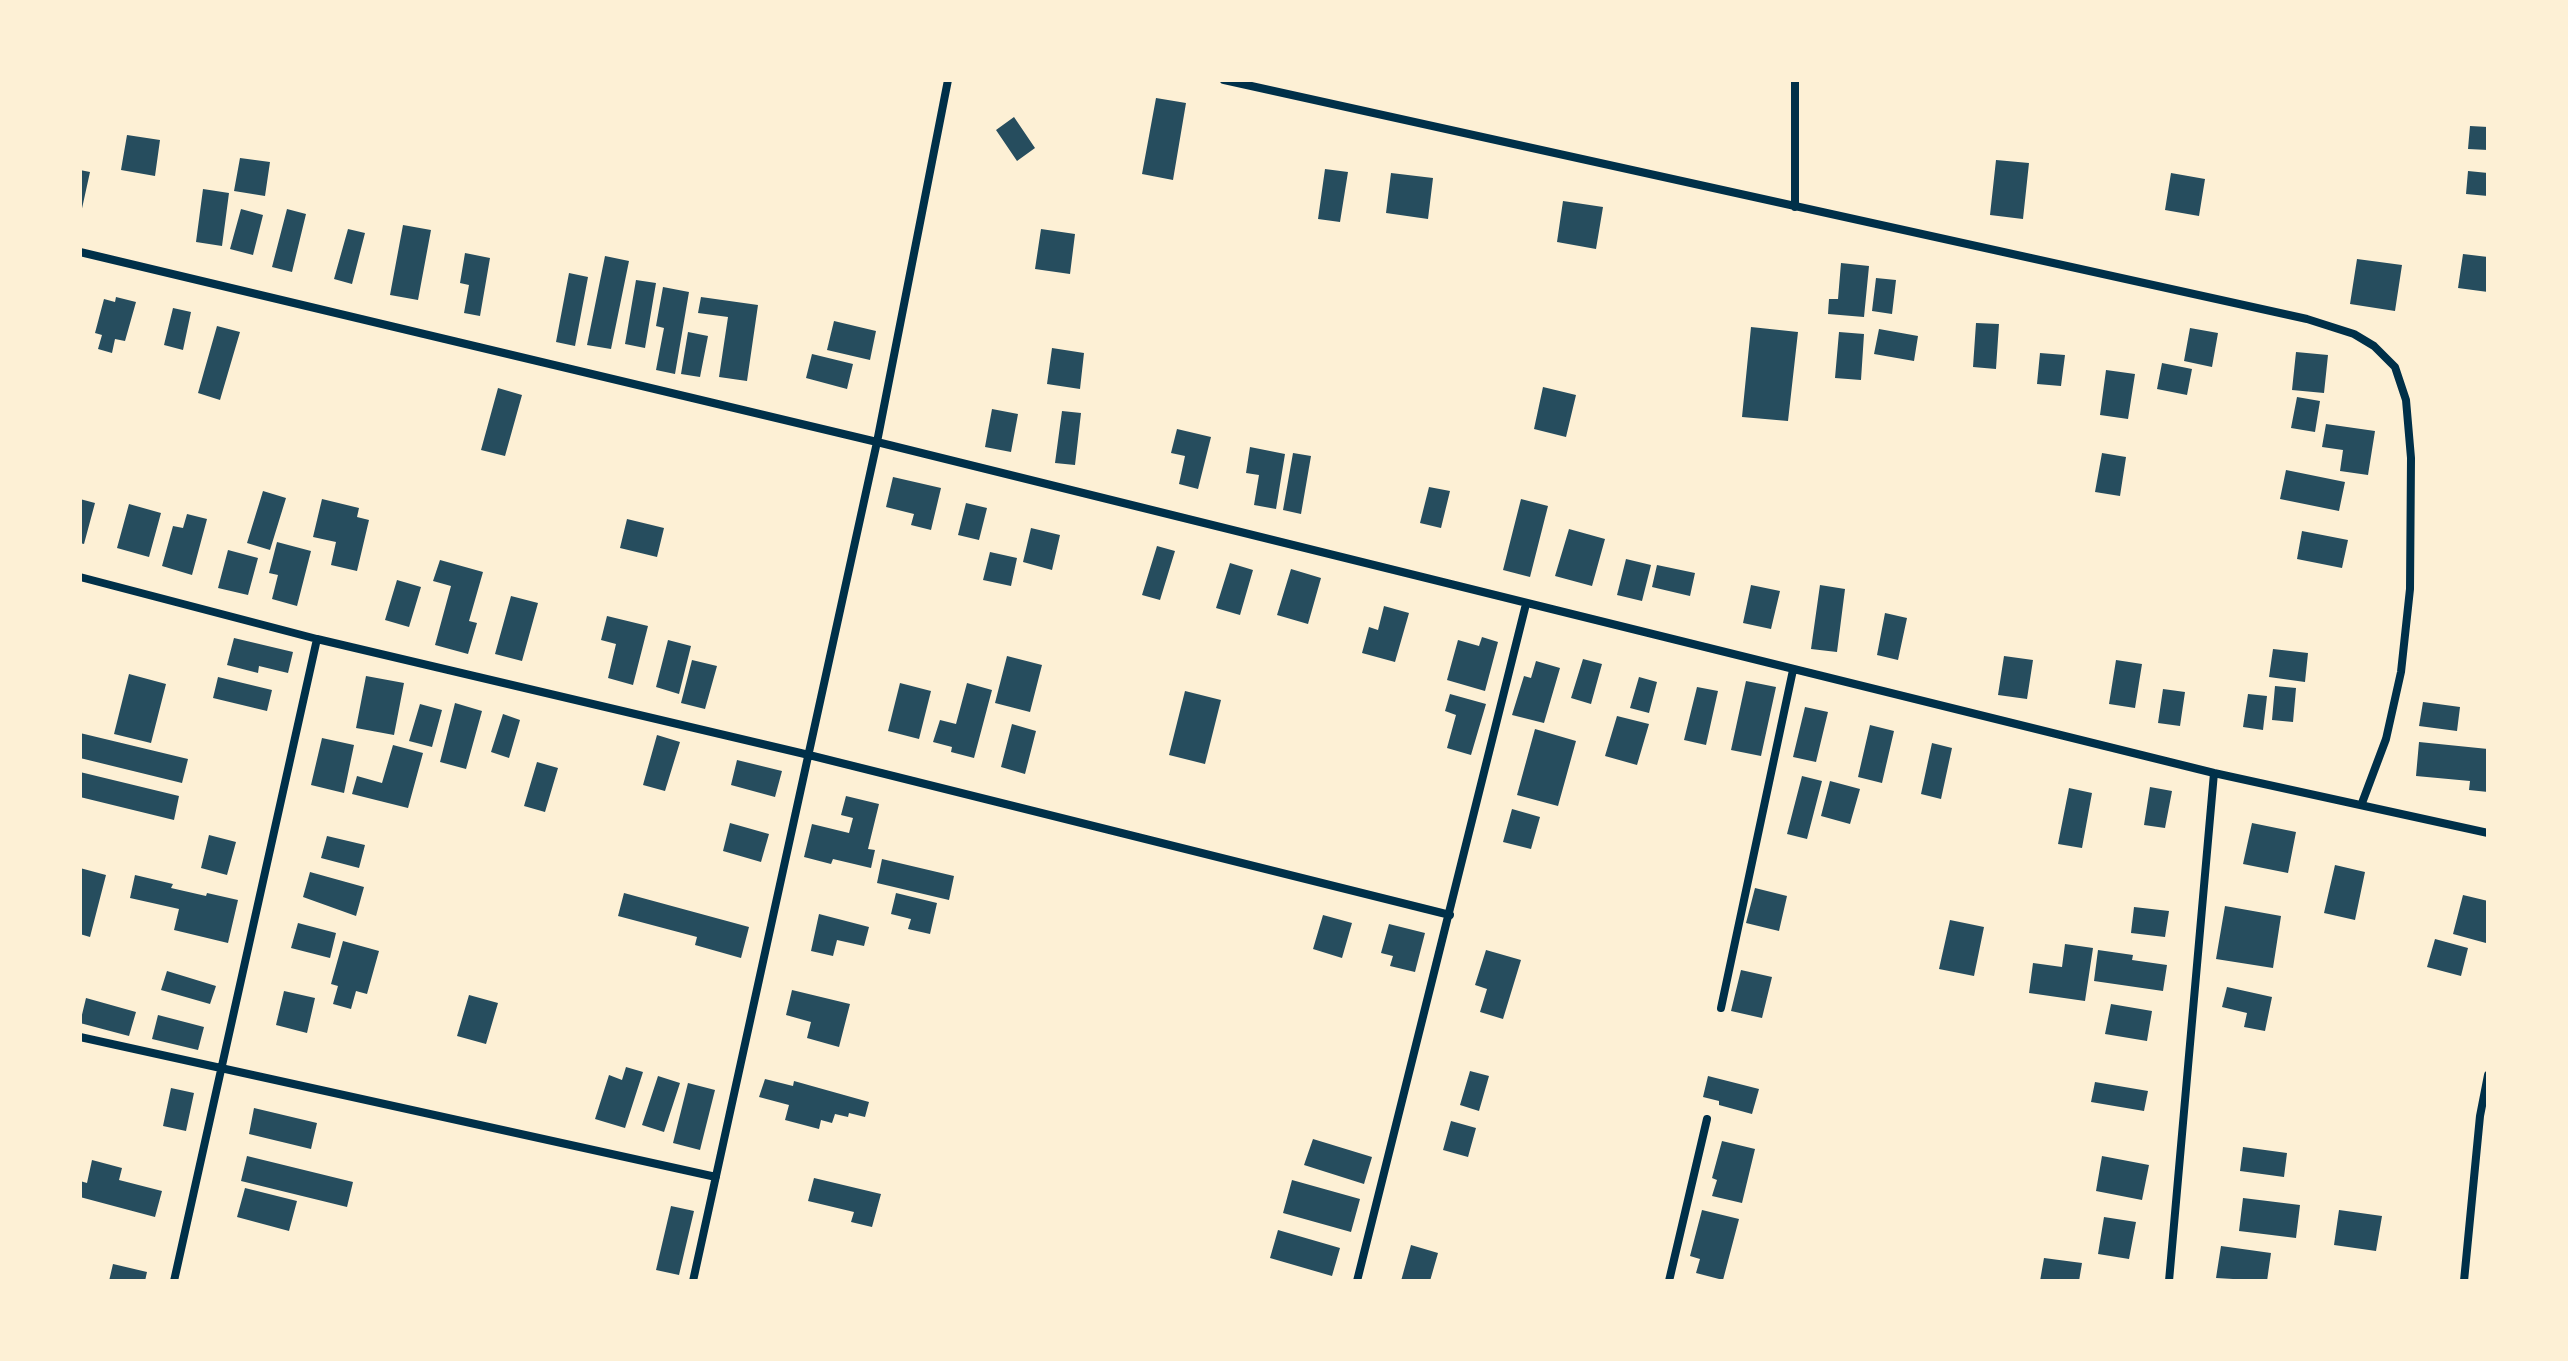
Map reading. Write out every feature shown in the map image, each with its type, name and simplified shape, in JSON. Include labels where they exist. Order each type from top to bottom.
[{"type":"street","points":[[693,1281],[877,442],[948,80]]},
{"type":"street","points":[[1224,80],[2307,319],[2354,334],[2374,346],[2395,367],[2406,400],[2411,458],[2410,589],[2401,672],[2386,739],[2362,803]]},
{"type":"street","points":[[1795,80],[1795,207]]},
{"type":"street","points":[[80,252],[877,442],[2214,773],[2488,833]]},
{"type":"street","points":[[80,577],[317,639],[809,755],[1450,915]]},
{"type":"street","points":[[1357,1281],[1526,604]]},
{"type":"street","points":[[174,1281],[317,639]]},
{"type":"street","points":[[1721,1008],[1793,670]]},
{"type":"street","points":[[2169,1281],[2214,773]]},
{"type":"street","points":[[80,1037],[716,1177]]},
{"type":"street","points":[[2464,1281],[2480,1116],[2488,1075]]},
{"type":"street","points":[[1669,1281],[1707,1119]]},
{"type":"building","points":[[1156,98],[1186,103],[1173,180],[1142,174]]},
{"type":"building","points":[[1014,117],[1035,148],[1017,161],[996,130]]},
{"type":"building","points":[[2470,126],[2488,127],[2488,150],[2468,149]]},
{"type":"building","points":[[127,135],[160,140],[155,176],[121,170]]},
{"type":"building","points":[[240,158],[270,162],[265,196],[234,191]]},
{"type":"building","points":[[1996,160],[2029,163],[2023,219],[1990,215]]},
{"type":"building","points":[[1325,169],[1348,172],[1340,222],[1318,219]]},
{"type":"building","points":[[80,170],[90,172],[81,213],[80,213]]},
{"type":"building","points":[[2468,171],[2488,173],[2488,196],[2466,194]]},
{"type":"building","points":[[1391,173],[1433,178],[1428,219],[1386,213]]},
{"type":"building","points":[[2171,173],[2205,179],[2199,216],[2165,210]]},
{"type":"building","points":[[203,189],[229,193],[222,246],[196,242]]},
{"type":"building","points":[[1563,201],[1603,207],[1596,249],[1557,242]]},
{"type":"building","points":[[241,209],[263,215],[253,255],[230,249]]},
{"type":"building","points":[[287,209],[306,214],[292,272],[272,267]]},
{"type":"building","points":[[403,225],[431,230],[418,300],[390,295]]},
{"type":"building","points":[[348,229],[365,233],[352,284],[334,279]]},
{"type":"building","points":[[1041,229],[1075,234],[1070,274],[1035,269]]},
{"type":"building","points":[[465,253],[490,258],[480,316],[464,313],[469,285],[460,283]]},
{"type":"building","points":[[2463,254],[2488,257],[2488,292],[2458,288]]},
{"type":"building","points":[[605,256],[629,261],[611,349],[587,345]]},
{"type":"building","points":[[2357,259],[2402,265],[2395,311],[2350,304]]},
{"type":"building","points":[[1841,263],[1869,266],[1864,317],[1828,314],[1829,299],[1838,299]]},
{"type":"building","points":[[569,273],[588,277],[575,346],[556,342]]},
{"type":"building","points":[[1876,278],[1896,280],[1892,314],[1872,311]]},
{"type":"building","points":[[636,280],[656,283],[645,348],[625,344]]},
{"type":"building","points":[[663,287],[689,292],[675,374],[656,370],[664,328],[656,326]]},
{"type":"building","points":[[116,297],[136,302],[125,341],[115,339],[112,353],[98,349],[102,335],[95,333],[104,299],[115,302]]},
{"type":"building","points":[[701,297],[758,305],[747,381],[719,377],[728,317],[698,313]]},
{"type":"building","points":[[173,308],[191,312],[183,350],[164,345]]},
{"type":"building","points":[[834,321],[876,331],[870,360],[827,350]]},
{"type":"building","points":[[1976,323],[1999,324],[1996,369],[1973,367]]},
{"type":"building","points":[[217,326],[240,332],[220,400],[198,393]]},
{"type":"building","points":[[1751,327],[1798,332],[1788,421],[1742,417]]},
{"type":"building","points":[[2190,328],[2218,333],[2212,367],[2184,361]]},
{"type":"building","points":[[1879,329],[1918,336],[1914,361],[1874,354]]},
{"type":"building","points":[[688,332],[708,336],[700,377],[681,374]]},
{"type":"building","points":[[1839,332],[1864,334],[1861,380],[1835,378]]},
{"type":"building","points":[[1052,348],[1084,353],[1080,389],[1047,384]]},
{"type":"building","points":[[2296,352],[2328,355],[2324,393],[2292,390]]},
{"type":"building","points":[[2040,353],[2065,355],[2061,386],[2037,384]]},
{"type":"building","points":[[812,354],[853,364],[847,389],[806,378]]},
{"type":"building","points":[[2162,363],[2192,369],[2187,395],[2157,389]]},
{"type":"building","points":[[2106,370],[2135,374],[2128,419],[2100,415]]},
{"type":"building","points":[[1543,387],[1576,395],[1566,437],[1534,429]]},
{"type":"building","points":[[498,388],[522,395],[505,456],[481,450]]},
{"type":"building","points":[[2297,397],[2320,401],[2315,432],[2291,428]]},
{"type":"building","points":[[992,409],[1018,414],[1011,452],[985,447]]},
{"type":"building","points":[[1062,411],[1081,413],[1075,465],[1055,463]]},
{"type":"building","points":[[2326,424],[2375,431],[2368,475],[2340,471],[2343,450],[2322,447]]},
{"type":"building","points":[[1177,429],[1211,437],[1198,489],[1179,484],[1185,456],[1171,453]]},
{"type":"building","points":[[1250,447],[1285,454],[1276,509],[1254,505],[1259,475],[1246,473]]},
{"type":"building","points":[[1293,453],[1311,456],[1301,514],[1283,510]]},
{"type":"building","points":[[2102,453],[2126,457],[2120,496],[2095,492]]},
{"type":"building","points":[[2286,470],[2345,482],[2339,511],[2280,499]]},
{"type":"building","points":[[893,477],[941,488],[931,530],[911,525],[914,514],[886,507]]},
{"type":"building","points":[[1429,487],[1450,491],[1441,528],[1420,523]]},
{"type":"building","points":[[263,491],[286,498],[270,550],[247,543]]},
{"type":"building","points":[[80,499],[95,503],[84,544],[80,543]]},
{"type":"building","points":[[322,499],[359,508],[357,517],[369,520],[357,571],[331,565],[336,542],[313,537]]},
{"type":"building","points":[[1521,499],[1548,506],[1530,577],[1503,570]]},
{"type":"building","points":[[966,503],[987,508],[979,540],[958,535]]},
{"type":"building","points":[[129,504],[161,513],[149,557],[117,548]]},
{"type":"building","points":[[187,514],[207,519],[192,575],[162,566],[173,526],[183,528]]},
{"type":"building","points":[[627,519],[664,528],[657,557],[620,548]]},
{"type":"building","points":[[1031,528],[1060,535],[1052,570],[1023,562]]},
{"type":"building","points":[[1569,529],[1605,539],[1592,586],[1555,576]]},
{"type":"building","points":[[2302,531],[2348,540],[2342,568],[2297,559]]},
{"type":"building","points":[[277,542],[311,551],[297,606],[272,599],[278,575],[269,573]]},
{"type":"building","points":[[1157,546],[1175,551],[1160,600],[1142,595]]},
{"type":"building","points":[[228,550],[258,558],[248,595],[218,588]]},
{"type":"building","points":[[990,552],[1017,558],[1011,586],[983,580]]},
{"type":"building","points":[[1626,559],[1651,565],[1642,601],[1617,595]]},
{"type":"building","points":[[440,560],[483,572],[469,621],[477,623],[468,654],[435,645],[451,586],[433,581]]},
{"type":"building","points":[[1230,563],[1253,570],[1240,615],[1216,608]]},
{"type":"building","points":[[1657,565],[1695,573],[1690,596],[1652,587]]},
{"type":"building","points":[[1291,569],[1321,578],[1308,624],[1277,615]]},
{"type":"building","points":[[397,580],[421,587],[409,627],[385,620]]},
{"type":"building","points":[[1751,585],[1780,591],[1771,629],[1743,623]]},
{"type":"building","points":[[1820,585],[1845,589],[1837,652],[1811,649]]},
{"type":"building","points":[[511,596],[538,603],[522,661],[495,654]]},
{"type":"building","points":[[1384,606],[1409,613],[1395,662],[1362,653],[1369,627],[1378,630]]},
{"type":"building","points":[[1885,613],[1907,618],[1898,660],[1877,655]]},
{"type":"building","points":[[607,616],[648,626],[633,685],[608,678],[616,644],[601,640]]},
{"type":"building","points":[[1482,637],[1498,642],[1485,691],[1447,680],[1458,640],[1479,646]]},
{"type":"building","points":[[234,638],[293,652],[288,673],[259,666],[258,673],[227,665]]},
{"type":"building","points":[[668,640],[691,646],[679,694],[656,687]]},
{"type":"building","points":[[2273,649],[2308,653],[2305,682],[2269,677]]},
{"type":"building","points":[[1007,656],[1042,665],[1030,712],[995,703]]},
{"type":"building","points":[[2004,656],[2033,660],[2027,699],[1998,695]]},
{"type":"building","points":[[1583,659],[1602,664],[1591,704],[1571,698]]},
{"type":"building","points":[[692,660],[717,666],[705,709],[681,703]]},
{"type":"building","points":[[2116,660],[2142,664],[2135,708],[2109,704]]},
{"type":"building","points":[[1536,661],[1560,668],[1544,723],[1512,715],[1524,676],[1531,678]]},
{"type":"building","points":[[129,674],[166,684],[151,743],[114,734]]},
{"type":"building","points":[[366,676],[404,683],[394,735],[356,728]]},
{"type":"building","points":[[218,677],[272,690],[267,711],[213,698]]},
{"type":"building","points":[[1639,677],[1657,682],[1649,713],[1630,708]]},
{"type":"building","points":[[1746,681],[1776,687],[1761,756],[1731,750]]},
{"type":"building","points":[[900,683],[931,691],[919,739],[888,731]]},
{"type":"building","points":[[967,683],[992,690],[974,758],[951,752],[952,747],[933,742],[940,720],[956,724]]},
{"type":"building","points":[[2275,686],[2296,688],[2293,722],[2272,720]]},
{"type":"building","points":[[1697,687],[1718,691],[1706,745],[1684,740]]},
{"type":"building","points":[[2163,689],[2185,692],[2180,726],[2158,723]]},
{"type":"building","points":[[1185,691],[1221,700],[1205,764],[1169,755]]},
{"type":"building","points":[[1450,694],[1486,704],[1471,755],[1447,748],[1456,715],[1445,711]]},
{"type":"building","points":[[2248,694],[2267,696],[2263,730],[2243,727]]},
{"type":"building","points":[[2423,702],[2460,707],[2457,731],[2419,726]]},
{"type":"building","points":[[455,703],[482,711],[466,769],[440,762]]},
{"type":"building","points":[[420,704],[442,710],[432,747],[409,741]]},
{"type":"building","points":[[1805,707],[1828,712],[1816,762],[1793,757]]},
{"type":"building","points":[[503,714],[520,720],[509,758],[491,752]]},
{"type":"building","points":[[1617,716],[1649,724],[1637,765],[1605,756]]},
{"type":"building","points":[[1012,724],[1036,731],[1025,774],[1001,767]]},
{"type":"building","points":[[1870,725],[1894,731],[1882,783],[1858,777]]},
{"type":"building","points":[[1535,729],[1576,741],[1558,806],[1517,795]]},
{"type":"building","points":[[80,733],[188,759],[182,783],[80,758]]},
{"type":"building","points":[[657,735],[680,742],[665,791],[643,785]]},
{"type":"building","points":[[322,738],[354,745],[344,793],[311,785]]},
{"type":"building","points":[[2419,742],[2488,749],[2488,792],[2469,790],[2470,781],[2416,776]]},
{"type":"building","points":[[1932,743],[1952,748],[1941,799],[1921,794]]},
{"type":"building","points":[[393,745],[423,753],[408,808],[352,794],[357,776],[382,783]]},
{"type":"building","points":[[737,760],[782,771],[775,797],[731,785]]},
{"type":"building","points":[[537,762],[558,768],[545,812],[524,806]]},
{"type":"building","points":[[80,772],[179,796],[174,820],[80,797]]},
{"type":"building","points":[[1802,776],[1822,781],[1807,839],[1787,834]]},
{"type":"building","points":[[1830,781],[1860,789],[1850,824],[1821,816]]},
{"type":"building","points":[[2150,787],[2172,791],[2165,828],[2144,825]]},
{"type":"building","points":[[2069,788],[2092,793],[2082,848],[2058,844]]},
{"type":"building","points":[[846,796],[879,804],[868,849],[875,850],[871,868],[833,859],[831,864],[804,857],[812,824],[849,833],[853,818],[841,815]]},
{"type":"building","points":[[1512,809],[1540,817],[1531,849],[1503,842]]},
{"type":"building","points":[[730,823],[769,834],[761,862],[723,851]]},
{"type":"building","points":[[2252,823],[2296,832],[2288,873],[2243,864]]},
{"type":"building","points":[[209,835],[236,842],[227,875],[201,868]]},
{"type":"building","points":[[327,836],[365,845],[359,868],[321,858]]},
{"type":"building","points":[[882,859],[954,876],[949,900],[877,883]]},
{"type":"building","points":[[2335,865],[2365,872],[2355,920],[2324,913]]},
{"type":"building","points":[[80,868],[106,875],[90,937],[80,934]]},
{"type":"building","points":[[310,872],[364,887],[356,916],[303,897]]},
{"type":"building","points":[[135,875],[173,884],[171,888],[238,900],[228,943],[174,930],[179,909],[130,898]]},
{"type":"building","points":[[1755,888],[1787,896],[1779,931],[1746,923]]},
{"type":"building","points":[[624,893],[749,927],[741,958],[695,945],[697,937],[618,916]]},
{"type":"building","points":[[896,893],[937,903],[930,934],[908,929],[911,919],[891,914]]},
{"type":"building","points":[[2463,895],[2488,901],[2486,943],[2453,934]]},
{"type":"building","points":[[2225,906],[2281,916],[2273,968],[2216,959]]},
{"type":"building","points":[[2134,907],[2169,911],[2165,937],[2131,933]]},
{"type":"building","points":[[819,914],[869,927],[864,946],[837,940],[833,956],[811,951]]},
{"type":"building","points":[[1323,915],[1352,923],[1342,958],[1313,949]]},
{"type":"building","points":[[1950,920],[1984,927],[1974,976],[1939,969]]},
{"type":"building","points":[[298,923],[336,933],[330,958],[291,948]]},
{"type":"building","points":[[1389,924],[1425,933],[1415,972],[1390,966],[1393,956],[1381,953]]},
{"type":"building","points":[[2435,939],[2468,948],[2461,976],[2427,967]]},
{"type":"building","points":[[343,941],[379,951],[367,994],[356,991],[351,1009],[333,1004],[338,986],[331,984]]},
{"type":"building","points":[[2065,944],[2093,948],[2085,1001],[2029,993],[2033,963],[2062,967]]},
{"type":"building","points":[[1486,950],[1521,960],[1503,1019],[1480,1012],[1487,989],[1475,985]]},
{"type":"building","points":[[2098,950],[2133,955],[2132,960],[2167,965],[2163,991],[2094,981]]},
{"type":"building","points":[[1741,970],[1772,977],[1762,1018],[1731,1011]]},
{"type":"building","points":[[167,971],[216,986],[210,1004],[161,990]]},
{"type":"building","points":[[2227,987],[2272,997],[2265,1031],[2244,1027],[2247,1013],[2222,1007]]},
{"type":"building","points":[[792,990],[850,1004],[839,1047],[807,1038],[811,1022],[786,1015]]},
{"type":"building","points":[[284,991],[315,998],[307,1033],[276,1025]]},
{"type":"building","points":[[469,995],[498,1003],[486,1044],[457,1036]]},
{"type":"building","points":[[86,998],[136,1012],[129,1036],[80,1023]]},
{"type":"building","points":[[2111,1004],[2152,1011],[2147,1041],[2105,1034]]},
{"type":"building","points":[[158,1015],[204,1027],[198,1050],[152,1039]]},
{"type":"building","points":[[626,1067],[643,1072],[625,1128],[595,1119],[609,1075],[622,1080]]},
{"type":"building","points":[[1470,1071],[1489,1076],[1479,1111],[1460,1105]]},
{"type":"building","points":[[658,1076],[680,1083],[664,1132],[642,1125]]},
{"type":"building","points":[[1708,1076],[1759,1089],[1752,1114],[1703,1097]]},
{"type":"building","points":[[765,1079],[793,1086],[794,1081],[869,1102],[865,1117],[835,1114],[832,1123],[821,1120],[819,1129],[785,1120],[789,1105],[759,1097]]},
{"type":"building","points":[[2095,1082],[2148,1091],[2144,1111],[2091,1102]]},
{"type":"building","points":[[688,1083],[715,1090],[700,1150],[673,1143]]},
{"type":"building","points":[[171,1088],[194,1093],[186,1131],[163,1126]]},
{"type":"building","points":[[254,1108],[317,1123],[311,1149],[249,1134]]},
{"type":"building","points":[[1451,1121],[1476,1128],[1468,1157],[1443,1150]]},
{"type":"building","points":[[1313,1139],[1372,1157],[1364,1184],[1304,1165]]},
{"type":"building","points":[[1722,1141],[1755,1149],[1742,1203],[1712,1196],[1717,1180],[1712,1178]]},
{"type":"building","points":[[2243,1147],[2287,1153],[2284,1177],[2240,1171]]},
{"type":"building","points":[[247,1156],[353,1182],[347,1207],[241,1181]]},
{"type":"building","points":[[2102,1156],[2149,1165],[2142,1200],[2096,1191]]},
{"type":"building","points":[[92,1160],[122,1168],[119,1180],[162,1191],[155,1217],[80,1197],[80,1181],[87,1183]]},
{"type":"building","points":[[814,1178],[881,1194],[872,1227],[851,1222],[854,1212],[808,1201]]},
{"type":"building","points":[[1292,1180],[1360,1199],[1351,1232],[1283,1213]]},
{"type":"building","points":[[245,1188],[297,1201],[289,1231],[237,1217]]},
{"type":"building","points":[[2243,1198],[2300,1205],[2296,1238],[2239,1231]]},
{"type":"building","points":[[671,1206],[694,1211],[679,1275],[656,1270]]},
{"type":"building","points":[[1702,1210],[1739,1219],[1723,1280],[1696,1273],[1700,1259],[1690,1256]]},
{"type":"building","points":[[2339,1210],[2382,1216],[2376,1251],[2334,1245]]},
{"type":"building","points":[[2104,1217],[2136,1222],[2129,1259],[2098,1254]]},
{"type":"building","points":[[1278,1230],[1340,1248],[1332,1276],[1270,1258]]},
{"type":"building","points":[[1411,1245],[1438,1253],[1430,1281],[1401,1281]]},
{"type":"building","points":[[2221,1246],[2271,1253],[2267,1281],[2216,1278]]},
{"type":"building","points":[[2044,1258],[2082,1263],[2079,1281],[2040,1281]]},
{"type":"building","points":[[113,1264],[147,1272],[145,1281],[109,1281]]}]
